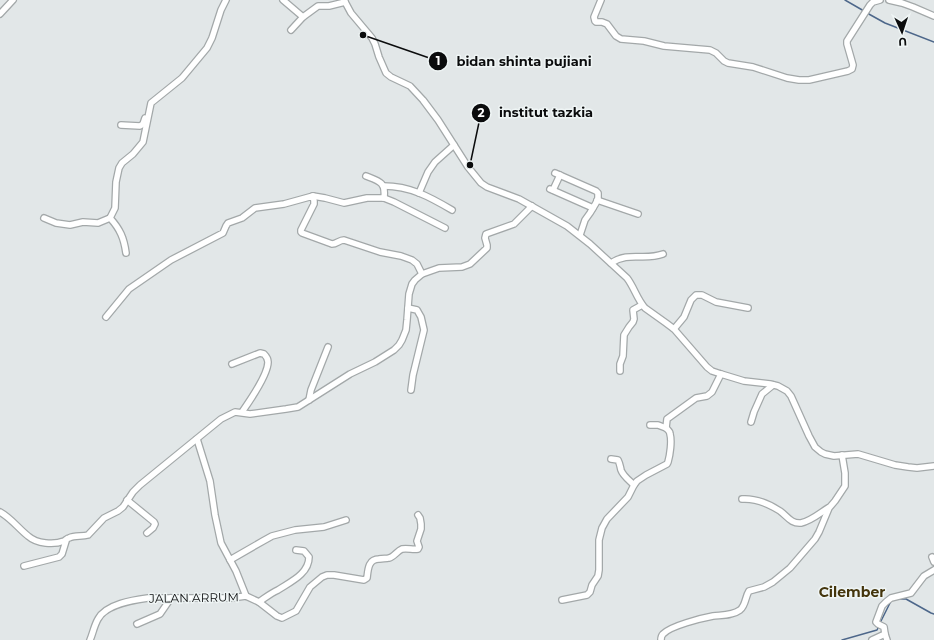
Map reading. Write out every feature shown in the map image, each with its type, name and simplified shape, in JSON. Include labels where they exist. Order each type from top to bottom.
[{"type":"street","points":[[0,14],[13,0]]},
{"type":"street","points":[[44,218],[56,223],[70,225],[83,222],[98,223],[110,218],[115,208],[116,182],[119,168],[143,142],[151,103],[182,78],[207,48],[226,0]]},
{"type":"street","points":[[283,0],[303,17]]},
{"type":"street","points":[[601,0],[594,17],[595,21],[607,24],[614,35],[619,38],[644,41],[664,46],[710,50],[715,52],[728,63],[753,67],[787,78],[808,80],[851,70],[853,68],[847,41],[870,5],[873,2],[880,0]]},
{"type":"street","points":[[890,0],[913,7],[934,16]]},
{"type":"street","points":[[291,30],[303,17],[318,6],[329,6],[344,1],[351,13],[372,38],[386,73],[408,85],[418,94],[438,120],[479,182],[484,186],[510,195],[532,206],[580,235],[628,280],[642,305],[674,329],[712,371],[748,382],[773,385],[783,388],[790,394],[802,423],[816,449],[826,454],[834,456],[858,454],[911,468],[934,466]]},
{"type":"street","points":[[121,125],[140,126],[143,124],[148,115]]},
{"type":"street","points":[[419,193],[428,172],[435,162],[454,145]]},
{"type":"street","points":[[580,235],[585,220],[590,213],[593,208],[597,200],[598,193],[557,174],[551,190],[593,208]]},
{"type":"street","points":[[366,176],[380,182],[384,186],[384,198]]},
{"type":"street","points":[[384,186],[401,187],[419,193],[452,210]]},
{"type":"street","points":[[313,196],[314,204],[301,230],[302,233],[332,244],[344,240],[380,252],[401,256],[414,262],[422,274]]},
{"type":"street","points":[[106,317],[129,289],[171,260],[224,233],[229,222],[242,218],[255,208],[284,204],[313,196],[344,203],[367,198],[384,198],[445,228]]},
{"type":"street","points":[[597,200],[638,214]]},
{"type":"street","points":[[0,512],[9,518],[28,537],[32,539],[47,543],[66,541],[69,538],[88,536],[104,518],[125,505],[133,492],[140,485],[221,419],[234,413],[242,412],[250,414],[298,407],[350,374],[375,362],[396,348],[402,340],[406,330],[408,297],[415,280],[422,274],[440,268],[462,267],[471,263],[487,248],[488,245],[485,238],[486,234],[514,224],[532,206]]},
{"type":"street","points":[[110,218],[117,225],[124,240],[126,253]]},
{"type":"street","points":[[610,263],[616,259],[624,257],[648,258],[663,254]]},
{"type":"street","points":[[674,329],[684,318],[691,300],[696,295],[700,295],[716,302],[748,308]]},
{"type":"street","points":[[620,371],[623,356],[624,336],[634,321],[633,310],[642,305]]},
{"type":"street","points":[[408,308],[417,310],[424,327],[411,390]]},
{"type":"street","points":[[309,400],[310,392],[328,347]]},
{"type":"street","points":[[232,364],[260,353],[264,354],[268,360],[264,375],[242,412]]},
{"type":"street","points":[[666,428],[667,420],[670,417],[696,398],[707,396],[711,393],[721,374]]},
{"type":"street","points":[[751,422],[762,394],[773,385]]},
{"type":"street","points":[[562,600],[587,595],[589,593],[592,585],[599,575],[599,540],[607,519],[628,497],[637,481],[668,462],[670,432],[666,428],[658,425],[650,425]]},
{"type":"street","points":[[197,439],[210,481],[219,537],[223,548],[236,571],[246,596],[259,602],[277,616],[283,617],[296,611],[310,587],[322,577],[334,574],[365,580],[369,565],[374,560],[389,558],[403,549],[419,549],[417,541],[421,524],[418,515]]},
{"type":"street","points":[[742,500],[750,499],[760,501],[777,509],[791,521],[797,523],[809,520],[828,508],[835,501],[845,486],[845,473],[842,455]]},
{"type":"street","points":[[611,459],[618,460],[620,463],[621,472],[634,485]]},
{"type":"street","points":[[127,500],[154,522],[155,525],[147,533]]},
{"type":"street","points":[[661,640],[664,633],[677,627],[699,619],[730,614],[738,611],[743,606],[749,591],[768,585],[790,568],[798,559],[817,536],[828,508]]},
{"type":"street","points":[[230,560],[272,536],[295,530],[324,527],[346,520]]},
{"type":"street","points":[[24,566],[59,557],[62,554],[66,541]]},
{"type":"street","points":[[259,602],[297,578],[304,571],[309,561],[309,556],[304,551],[296,550]]},
{"type":"street","points":[[872,640],[886,637],[884,628],[876,622],[882,606],[894,597],[911,593],[924,576],[934,570]]},
{"type":"street","name":"JALAN ARRUM","points":[[90,640],[98,619],[102,613],[120,604],[140,599],[154,598],[231,598],[246,596]]},
{"type":"street","points":[[137,624],[160,614],[171,598]]},
{"type":"waterway","points":[[845,0],[864,11]]},
{"type":"waterway","points":[[867,13],[885,23],[934,42]]},
{"type":"waterway","points":[[898,599],[906,599],[934,614]]},
{"type":"waterway","points":[[880,623],[891,601]]},
{"type":"waterway","points":[[842,640],[877,630],[879,626]]},
{"type":"place","name":"bidan shinta pujiani","points":[[363,35]]},
{"type":"place","name":"institut tazkia","points":[[470,165]]},
{"type":"district","name":"Cilember","points":[[852,592]]}]
